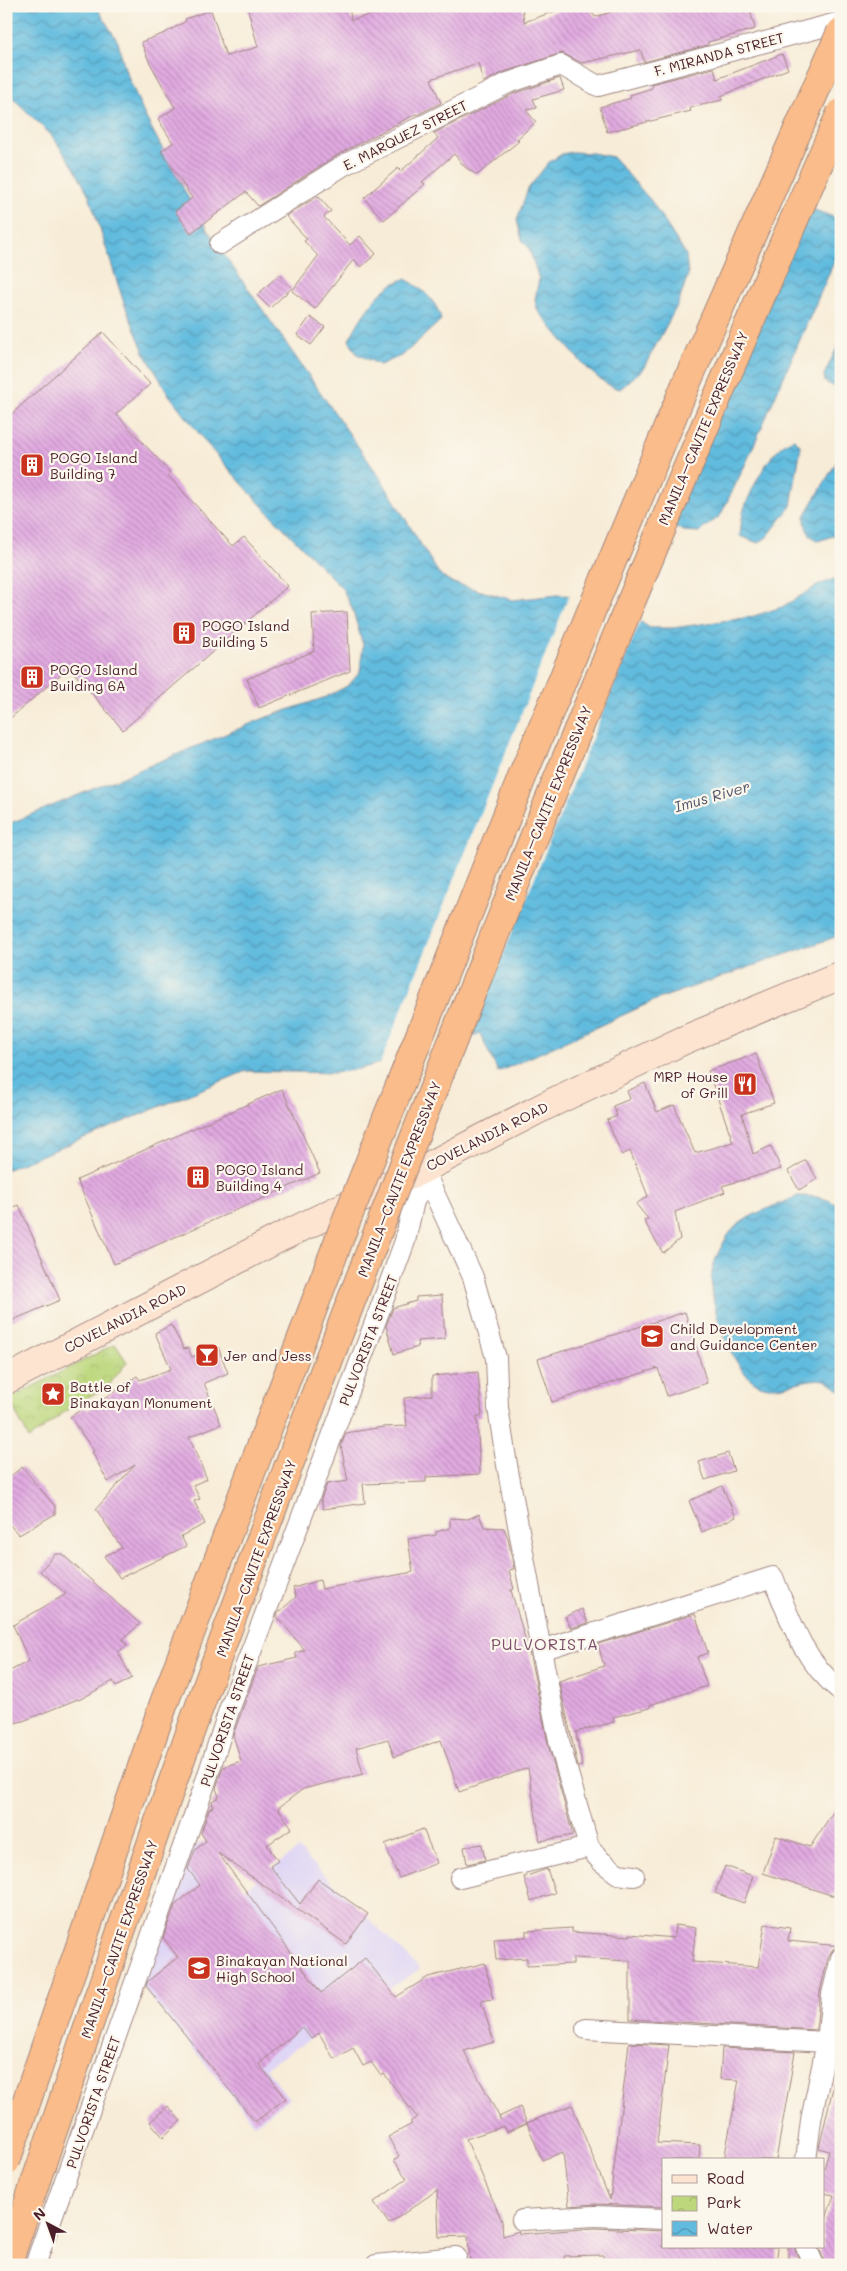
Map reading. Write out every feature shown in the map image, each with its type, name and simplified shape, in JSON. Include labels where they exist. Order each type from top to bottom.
[{"type":"highway","points":[[6,2161],[164,1703],[343,1229],[525,770],[670,420],[841,32]]},
{"type":"highway","name":"MANILA–CAVITE EXPRESSWAY","points":[[7,2265],[196,1718],[379,1226],[565,760],[741,338],[841,113]]},
{"type":"main road","name":"COVELANDIA ROAD","points":[[6,1380],[281,1237],[426,1175],[545,1106],[684,1040],[841,975]]},
{"type":"street","name":"F. MIRANDA STREET","points":[[598,86],[841,22]]},
{"type":"street","name":"E. MARQUEZ STREET","points":[[220,244],[344,165],[508,83],[562,65],[598,86]]},
{"type":"street","points":[[426,1175],[473,1277],[496,1358],[498,1408],[541,1650],[560,1745],[589,1847],[601,1861],[618,1874],[634,1876]]},
{"type":"street","name":"PULVORISTA STREET","points":[[35,2265],[229,1710],[383,1301],[405,1240],[414,1200],[426,1175]]},
{"type":"street","points":[[541,1650],[773,1577],[804,1652],[828,1681],[841,1691]]},
{"type":"street","points":[[460,1878],[589,1847]]},
{"type":"street","points":[[806,2158],[827,2042],[832,1994],[841,1958]]},
{"type":"street","points":[[586,2029],[827,2042]]},
{"type":"street","points":[[522,2220],[595,2216],[662,2219]]},
{"type":"street","points":[[806,2248],[814,2265]]},
{"type":"street","points":[[376,2265],[456,2257]]},
{"type":"shaded area","points":[[201,1842],[239,1894],[298,1849],[420,1969],[265,2068],[289,2098],[255,2125],[140,1984],[186,1853]]},
{"type":"green space","points":[[115,1344],[127,1362],[109,1385],[71,1407],[29,1439],[9,1399]]},
{"type":"water","name":"Imus River","points":[[6,6],[96,6],[118,42],[125,69],[144,114],[189,199],[216,243],[383,482],[439,574],[453,583],[513,600],[557,595],[584,596],[619,608],[650,628],[673,628],[751,617],[782,607],[817,586],[841,576],[841,935],[658,999],[498,1072],[480,1034],[363,1068],[335,1073],[246,1071],[6,1170],[6,825],[267,717],[326,697],[349,685],[360,672],[363,645],[352,608],[342,588],[263,507],[211,449],[169,395],[144,352],[124,303],[89,195],[73,166],[52,136],[6,91]]},
{"type":"water","points":[[572,152],[613,157],[652,202],[686,255],[688,275],[678,304],[643,369],[620,389],[598,378],[587,368],[538,311],[535,300],[539,279],[529,248],[522,240],[517,220],[528,189],[548,163],[562,154]]},
{"type":"water","points":[[809,208],[836,218],[841,223],[841,246],[746,463],[720,516],[699,532],[684,531],[671,525]]},
{"type":"water","points":[[405,279],[417,286],[433,301],[441,320],[403,355],[380,365],[357,354],[349,340],[365,312],[379,295],[387,288]]},
{"type":"water","points":[[841,339],[841,390],[825,382],[824,375]]},
{"type":"water","points":[[794,439],[801,446],[791,506],[767,537],[758,543],[740,536],[745,508],[759,476],[779,449]]},
{"type":"water","points":[[841,454],[841,533],[818,541],[807,530],[805,516]]},
{"type":"water","points":[[798,1196],[821,1198],[831,1201],[841,1208],[841,1391],[825,1380],[808,1380],[783,1386],[766,1387],[748,1377],[730,1350],[717,1316],[713,1299],[711,1284],[713,1267],[729,1234],[743,1221],[761,1211]]},
{"type":"pier","points":[[570,593],[585,593],[620,605],[641,619],[468,1040],[379,1066]]},
{"type":"building","points":[[247,6],[349,6],[351,20],[393,9],[392,6],[522,6],[524,22],[565,6],[588,6],[595,17],[631,6],[749,6],[755,29],[708,42],[708,45],[644,62],[641,50],[582,63],[562,53],[504,72],[483,82],[478,63],[431,79],[441,103],[339,154],[258,206],[246,192],[191,233],[175,211],[192,198],[161,151],[173,143],[158,119],[175,108],[149,61],[141,42],[165,33],[186,21],[185,19],[211,10],[226,56],[258,47]]},
{"type":"building","points":[[782,54],[788,69],[721,96],[722,100],[690,108],[691,111],[607,132],[600,107],[631,98],[630,95],[652,88],[651,84],[714,68],[717,79]]},
{"type":"building","points":[[560,78],[564,90],[533,99],[537,108],[526,110],[536,122],[517,139],[519,141],[477,175],[465,167],[454,154],[422,182],[425,184],[384,220],[364,198],[398,168],[401,171],[438,138],[434,133],[513,94]]},
{"type":"building","points":[[318,196],[331,211],[324,217],[350,245],[360,236],[376,254],[361,267],[354,259],[315,309],[292,291],[318,256],[304,241],[307,239],[286,216]]},
{"type":"building","points":[[280,274],[292,288],[270,308],[257,295]]},
{"type":"building","points":[[310,317],[325,327],[311,345],[297,335]]},
{"type":"building","points":[[103,332],[150,384],[116,414],[170,472],[168,475],[233,546],[244,537],[288,586],[123,730],[69,667],[6,722],[6,419]]},
{"type":"building","points":[[347,612],[350,671],[259,708],[247,679],[314,651],[312,614]]},
{"type":"building","points":[[756,1054],[774,1103],[742,1114],[753,1154],[771,1146],[781,1169],[722,1186],[725,1192],[675,1212],[680,1239],[663,1253],[644,1221],[648,1219],[636,1204],[648,1196],[630,1151],[622,1155],[607,1120],[617,1116],[613,1106],[630,1099],[627,1091],[645,1083],[657,1112],[674,1105],[695,1153],[733,1142],[708,1071]]},
{"type":"building","name":"POGO Island Building 4","points":[[282,1089],[320,1173],[114,1264],[77,1180]]},
{"type":"building","points":[[806,1160],[817,1179],[799,1190],[788,1171]]},
{"type":"building","points":[[19,1205],[60,1300],[6,1323],[6,1211]]},
{"type":"building","points":[[442,1295],[445,1339],[417,1341],[418,1347],[394,1354],[386,1326],[393,1308],[416,1301],[416,1297]]},
{"type":"building","name":"Child Development and Guidance Center","points":[[685,1312],[707,1383],[667,1396],[658,1368],[552,1402],[538,1359]]},
{"type":"building","points":[[171,1325],[184,1349],[188,1348],[192,1357],[218,1347],[228,1373],[204,1383],[221,1424],[189,1437],[207,1479],[193,1485],[200,1499],[194,1501],[205,1524],[181,1536],[186,1546],[120,1578],[104,1556],[122,1548],[96,1509],[135,1465],[108,1482],[92,1452],[94,1451],[70,1417],[85,1407],[88,1410],[137,1376],[140,1380],[171,1369],[155,1333]]},
{"type":"building","points":[[478,1372],[482,1416],[477,1416],[480,1474],[426,1477],[426,1482],[363,1484],[365,1503],[323,1509],[321,1499],[327,1484],[348,1481],[341,1446],[346,1433],[383,1427],[407,1426],[404,1398],[432,1395],[432,1376]]},
{"type":"building","points":[[728,1453],[734,1471],[705,1480],[699,1462]]},
{"type":"building","points":[[22,1467],[55,1506],[55,1514],[19,1535],[6,1521],[6,1480]]},
{"type":"building","points":[[722,1486],[736,1517],[702,1532],[689,1501]]},
{"type":"building","points":[[479,1514],[484,1527],[504,1528],[508,1538],[514,1569],[509,1570],[514,1589],[511,1590],[530,1656],[549,1748],[573,1835],[540,1841],[528,1768],[459,1792],[441,1740],[394,1757],[388,1739],[356,1748],[363,1774],[303,1789],[278,1808],[292,1828],[267,1845],[278,1861],[270,1866],[300,1904],[318,1879],[368,1914],[346,1944],[218,1853],[321,1993],[365,1958],[396,1997],[428,1977],[485,1963],[493,1999],[481,2001],[494,2042],[464,2051],[499,2117],[520,2107],[527,2123],[507,2132],[504,2126],[466,2139],[502,2221],[503,2236],[519,2231],[519,2234],[595,2228],[662,2231],[662,2248],[778,2248],[776,2265],[604,2265],[603,2255],[564,2256],[565,2260],[510,2265],[470,2263],[468,2236],[439,2237],[437,2190],[389,2224],[374,2202],[407,2179],[394,2160],[399,2156],[388,2137],[412,2124],[410,2122],[417,2117],[384,2074],[381,2076],[371,2062],[363,2066],[353,2048],[334,2059],[319,2033],[311,2039],[302,2027],[259,2064],[286,2098],[255,2122],[146,1986],[148,1981],[178,1957],[163,1938],[175,1905],[200,1885],[188,1869],[195,1850],[206,1841],[201,1833],[209,1809],[213,1807],[212,1801],[219,1797],[216,1788],[223,1767],[241,1761],[233,1735],[258,1667],[297,1658],[295,1653],[305,1650],[277,1617],[278,1613],[296,1597],[293,1588],[320,1580],[322,1589],[413,1572],[408,1539],[436,1535],[436,1532],[450,1528],[450,1518],[468,1519]]},
{"type":"building","points":[[55,1554],[62,1554],[140,1624],[123,1639],[127,1646],[118,1652],[132,1678],[116,1687],[113,1681],[79,1700],[23,1721],[6,1725],[6,1673],[29,1661],[13,1625],[66,1594],[40,1571]]},
{"type":"building","points":[[582,1609],[588,1623],[571,1628],[565,1617]]},
{"type":"building","points":[[695,1614],[708,1653],[697,1657],[707,1686],[650,1705],[650,1708],[613,1717],[614,1722],[576,1732],[582,1766],[578,1767],[559,1681],[604,1666],[598,1644]]},
{"type":"building","points":[[841,1800],[841,1877],[834,1896],[763,1873],[776,1836],[810,1847]]},
{"type":"building","points":[[423,1829],[437,1863],[399,1878],[385,1844]]},
{"type":"building","points":[[482,1844],[485,1860],[467,1864],[464,1847]]},
{"type":"building","points":[[725,1866],[753,1876],[744,1903],[715,1893]]},
{"type":"building","points":[[547,1869],[555,1893],[531,1901],[524,1877]]},
{"type":"building","points":[[765,1924],[790,1928],[788,1941],[840,1946],[833,1949],[829,1955],[820,1991],[816,2030],[630,2019],[630,1961],[573,1958],[573,1964],[527,1966],[527,1958],[496,1960],[494,1939],[526,1937],[526,1931],[572,1928],[572,1932],[674,1938],[675,1925],[696,1928],[692,1962],[758,1967]]},
{"type":"building","points":[[629,2043],[669,2045],[657,2143],[700,2145],[699,2158],[662,2158],[662,2207],[596,2204],[569,2206],[563,2152],[542,2160],[527,2123],[572,2105],[610,2200]]},
{"type":"building","points":[[722,2048],[795,2052],[776,2158],[724,2158],[739,2080],[720,2079]]},
{"type":"building","points":[[834,2083],[841,2084],[841,2265],[825,2264],[819,2248],[824,2248],[824,2224],[834,2195],[824,2193],[824,2168],[829,2151],[819,2148]]},
{"type":"building","points":[[168,2106],[181,2121],[163,2137],[150,2122]]},
{"type":"building","points":[[788,2248],[794,2248],[799,2260],[788,2258]]},
{"type":"place","name":"POGO Island Building 7","points":[[32,465]]},
{"type":"place","name":"POGO Island Building 5","points":[[184,633]]},
{"type":"place","name":"POGO Island Building 6A","points":[[32,677]]},
{"type":"place","name":"MRP House of Grill","points":[[745,1084]]},
{"type":"place","name":"POGO Island Building 4","points":[[198,1177]]},
{"type":"place","name":"Child Development and Guidance Center","points":[[652,1336]]},
{"type":"place","name":"Jer and Jess","points":[[207,1355]]},
{"type":"place","name":"Battle of Binakayan Monument","points":[[53,1394]]},
{"type":"place","name":"Binakayan National High School","points":[[199,1968]]},
{"type":"district","name":"PULVORISTA","points":[[545,1643]]}]
